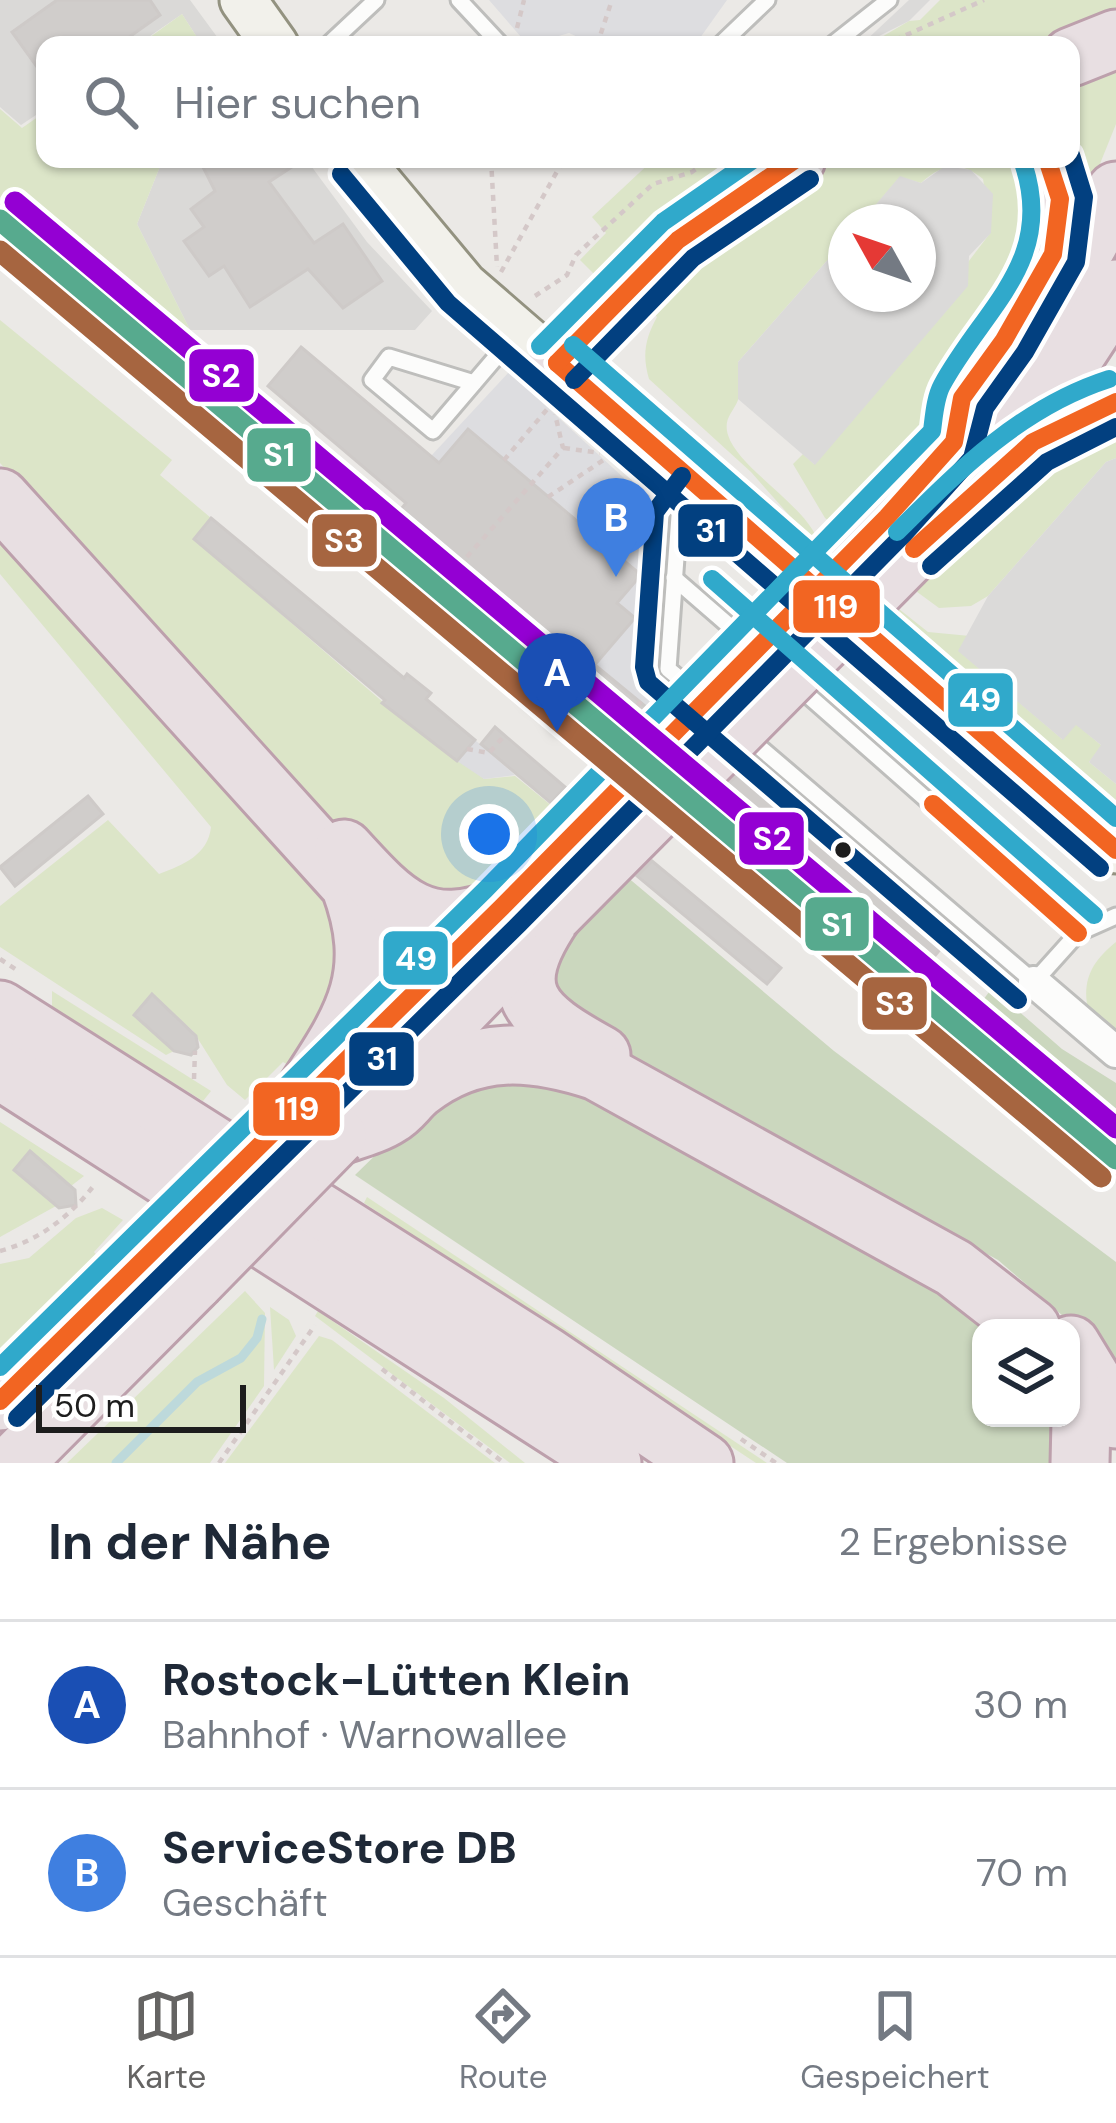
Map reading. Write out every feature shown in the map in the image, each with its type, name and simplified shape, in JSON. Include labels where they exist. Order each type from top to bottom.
[{"type":"highway","points":[[1080,53],[1116,39]]},
{"type":"highway","points":[[533,329],[678,240],[783,168]]},
{"type":"highway","points":[[918,526],[954,442],[962,398],[1004,340],[1053,254],[1060,199],[1050,168]]},
{"type":"highway","points":[[954,442],[1028,344],[1116,191]]},
{"type":"highway","points":[[14,1463],[99,1376],[171,1267],[310,1115],[918,526],[1068,367],[1116,289]]},
{"type":"highway","points":[[918,526],[1095,407],[1116,402]]},
{"type":"highway","points":[[0,475],[376,884],[441,922],[463,923],[526,902]]},
{"type":"highway","points":[[0,498],[350,885],[362,918],[364,979],[355,1012],[310,1115]]},
{"type":"highway","points":[[526,902],[524,987],[538,1016],[949,1245],[1001,1278],[1046,1319]]},
{"type":"highway","points":[[0,1010],[690,1453],[740,1463]]},
{"type":"highway","points":[[310,1115],[390,1115],[418,1089],[480,1057],[548,1055],[597,1071],[954,1268],[1019,1319]]},
{"type":"highway","points":[[0,1070],[612,1463]]},
{"type":"highway","points":[[0,1400],[171,1267]]},
{"type":"highway","points":[[442,1352],[496,1419],[547,1463]]},
{"type":"highway","points":[[1080,1360],[1116,1419]]},
{"type":"highway","points":[[46,1463],[84,1424],[99,1376]]},
{"type":"highway","points":[[1080,1418],[1080,1463]]},
{"type":"street","points":[[243,0],[269,36]]},
{"type":"street","points":[[345,168],[440,260],[533,329],[700,491],[1116,850]]},
{"type":"street","points":[[1034,982],[1116,1052]]},
{"type":"lane","points":[[338,36],[376,0]]},
{"type":"lane","points":[[459,0],[493,36]]},
{"type":"lane","points":[[729,36],[767,0]]},
{"type":"lane","points":[[843,36],[889,0]]},
{"type":"lane","points":[[474,382],[389,357],[372,380],[433,431],[474,382],[533,329]]},
{"type":"lane","points":[[700,491],[679,516],[668,669],[1034,982],[1078,932],[1116,916]]},
{"type":"lane","points":[[674,578],[1078,932]]},
{"type":"path","points":[[516,32],[524,0]]},
{"type":"path","points":[[600,36],[612,0]]},
{"type":"path","points":[[904,36],[984,0]]},
{"type":"path","points":[[492,168],[498,278]]},
{"type":"path","points":[[498,278],[559,168]]},
{"type":"path","points":[[533,329],[537,296],[558,283],[576,255],[652,184],[698,168]]},
{"type":"path","points":[[498,278],[510,286]]},
{"type":"path","points":[[504,460],[552,403],[563,448]]},
{"type":"path","points":[[548,497],[611,454],[563,448]]},
{"type":"path","points":[[443,584],[563,448]]},
{"type":"path","points":[[632,712],[668,669]]},
{"type":"path","points":[[467,749],[489,753],[503,737]]},
{"type":"path","points":[[194,1079],[195,1052]]},
{"type":"path","points":[[0,1251],[26,1244],[77,1207],[95,1184]]},
{"type":"path","points":[[218,1463],[316,1324]]},
{"type":"shaded area","points":[[0,0],[190,0],[216,36],[196,36],[182,14],[150,36],[36,36],[36,115],[21,125],[0,107]]},
{"type":"shaded area","points":[[489,0],[727,0],[701,36],[520,36]]},
{"type":"shaded area","points":[[909,0],[930,0],[909,21],[871,36]]},
{"type":"shaded area","points":[[159,168],[313,168],[367,242],[432,311],[415,330],[190,330],[137,224]]},
{"type":"shaded area","points":[[942,168],[971,170],[993,194],[991,233],[969,256],[968,286],[815,465],[738,399],[738,362],[828,260],[828,312],[936,312],[936,204],[876,204],[900,176],[921,183]]},
{"type":"shaded area","points":[[509,372],[651,503],[639,671],[661,689],[638,716],[522,620],[541,596],[468,430],[439,463],[431,456]]},
{"type":"shaded area","points":[[1116,458],[1116,784],[1089,762],[1101,745],[1076,725],[1063,740],[958,651],[988,596],[1106,462]]},
{"type":"shaded area","points":[[475,740],[515,775],[484,779],[457,761]]},
{"type":"green space","points":[[940,0],[1116,0],[1116,19],[1070,36],[883,36],[920,20]]},
{"type":"green space","points":[[182,14],[196,36],[151,36]]},
{"type":"green space","points":[[1116,51],[1116,124],[1081,211],[1073,168],[1080,168],[1080,65]]},
{"type":"green space","points":[[0,109],[22,128],[36,118],[36,168],[159,168],[137,224],[190,330],[177,344],[0,197]]},
{"type":"green space","points":[[644,168],[745,168],[669,212],[599,279],[580,260],[606,233],[592,217]]},
{"type":"green space","points":[[824,168],[944,168],[921,183],[900,177],[877,204],[828,204],[828,260],[738,362],[739,396],[728,420],[728,435],[747,463],[806,521],[820,550],[751,472],[649,379],[646,347],[657,317],[647,306],[685,268]]},
{"type":"green space","points":[[962,168],[1038,170],[1023,289],[842,532],[825,518],[793,464],[803,454],[814,464],[930,312],[936,312],[936,304],[991,232],[983,179]]},
{"type":"green space","points":[[0,320],[172,460],[160,475],[211,518],[194,539],[406,722],[409,719],[484,779],[515,776],[563,815],[490,892],[456,907],[354,846],[0,463]]},
{"type":"green space","points":[[1116,420],[1116,458],[1106,462],[988,596],[971,606],[939,608],[909,586],[964,526],[991,514],[1080,434]]},
{"type":"green space","points":[[0,515],[332,880],[351,975],[290,1066],[283,1062],[245,1100],[227,1085],[193,1031],[153,995],[134,1015],[174,1051],[166,1055],[0,947],[0,906],[108,820],[159,874],[200,852],[211,827],[0,574]]},
{"type":"green space","points":[[899,609],[928,632],[970,636],[959,651],[1062,739],[1076,724],[1102,746],[1089,762],[1116,784],[1116,802],[894,615]]},
{"type":"green space","points":[[626,876],[834,1051],[1116,1262],[1116,1388],[1080,1333],[1080,1319],[1067,1319],[998,1260],[563,1022],[542,966]]},
{"type":"green space","points":[[1116,942],[1116,1035],[1089,1014],[1086,992],[1094,966]]},
{"type":"green space","points":[[992,988],[1062,1049],[1116,1083],[1116,1114],[983,1000]]},
{"type":"green space","points":[[52,991],[211,1091],[203,1101],[52,1008]]},
{"type":"green space","points":[[548,1072],[1000,1319],[972,1319],[972,1427],[1067,1427],[1066,1463],[787,1463],[355,1175],[435,1097]]},
{"type":"green space","points":[[0,1122],[84,1176],[71,1186],[29,1152],[14,1170],[56,1206],[0,1237]]},
{"type":"green space","points":[[367,1197],[767,1463],[756,1463],[364,1203]]},
{"type":"green space","points":[[102,1208],[123,1220],[94,1252],[101,1260],[0,1366],[0,1264],[29,1258],[76,1218]]},
{"type":"green space","points":[[245,1291],[265,1313],[264,1386],[210,1463],[67,1463]]},
{"type":"green space","points":[[270,1307],[289,1320],[296,1336],[274,1370]]},
{"type":"green space","points":[[318,1311],[444,1398],[525,1463],[510,1463],[315,1316]]},
{"type":"green space","points":[[319,1336],[332,1340],[495,1463],[225,1463]]},
{"type":"building","points":[[57,0],[150,0],[160,15],[131,36],[36,36],[36,65],[12,32]]},
{"type":"building","points":[[204,168],[290,168],[269,182],[314,243],[343,224],[382,281],[343,308],[308,269],[250,307],[224,266],[209,276],[184,241],[204,227],[191,209],[215,191]]},
{"type":"building","points":[[301,347],[439,463],[468,429],[641,575],[617,603],[635,618],[587,674],[397,514],[406,503],[268,386]]},
{"type":"building","points":[[211,518],[404,678],[407,674],[431,693],[426,699],[475,740],[457,761],[382,703],[385,700],[194,539]]},
{"type":"building","points":[[595,665],[650,710],[628,732],[575,688]]},
{"type":"building","points":[[495,727],[565,787],[551,803],[481,744]]},
{"type":"building","points":[[743,769],[947,941],[915,980],[707,805]]},
{"type":"building","points":[[88,796],[103,814],[15,886],[0,867]]},
{"type":"building","points":[[652,861],[781,968],[767,984],[637,876]]},
{"type":"building","points":[[152,994],[196,1036],[198,1047],[191,1055],[174,1051],[134,1015]]},
{"type":"building","points":[[30,1151],[75,1190],[76,1205],[59,1208],[14,1170]]},
{"type":"waterway","points":[[116,1463],[197,1382],[241,1358],[257,1338],[262,1319]]},
{"type":"transit line","name":"49","points":[[540,346],[663,222],[741,168]]},
{"type":"transit line","name":"119","points":[[557,363],[678,240],[783,168]]},
{"type":"transit line","name":"49","points":[[0,1367],[485,890],[932,431],[942,385],[1010,283],[1022,257],[1030,230],[1031,200],[1024,168]]},
{"type":"transit line","name":"119","points":[[0,1401],[502,907],[887,517],[954,442],[962,398],[1004,340],[1053,254],[1060,199],[1050,168]]},
{"type":"transit line","name":"31","points":[[17,1418],[519,924],[904,534],[972,458],[985,408],[1025,352],[1076,262],[1084,197],[1075,168]]},
{"type":"transit line","name":"31","points":[[341,174],[448,303],[1100,868]]},
{"type":"transit line","name":"31","points":[[574,380],[693,258],[810,179]]},
{"type":"transit line","name":"S2","points":[[15,202],[1116,1128]]},
{"type":"transit line","name":"S1","points":[[0,220],[1116,1159]]},
{"type":"transit line","name":"S3","points":[[0,251],[1101,1177]]},
{"type":"transit line","name":"49","points":[[573,345],[1116,818]]},
{"type":"transit line","name":"119","points":[[557,363],[1116,850]]},
{"type":"transit line","name":"49","points":[[897,532],[969,463],[1020,423],[1109,379]]},
{"type":"transit line","name":"119","points":[[914,549],[1033,442],[1116,402]]},
{"type":"transit line","name":"31","points":[[931,566],[1047,462],[1116,427]]},
{"type":"transit line","name":"31","points":[[682,476],[655,512],[644,667],[648,682],[1018,1000]]},
{"type":"transit line","name":"49","points":[[712,579],[1094,915]]},
{"type":"transit line","name":"119","points":[[933,804],[1078,933]]},
{"type":"place","name":"ServiceStore DB","points":[[616,577]]},
{"type":"place","name":"Rostock-Lütten Klein","points":[[557,732]]}]
